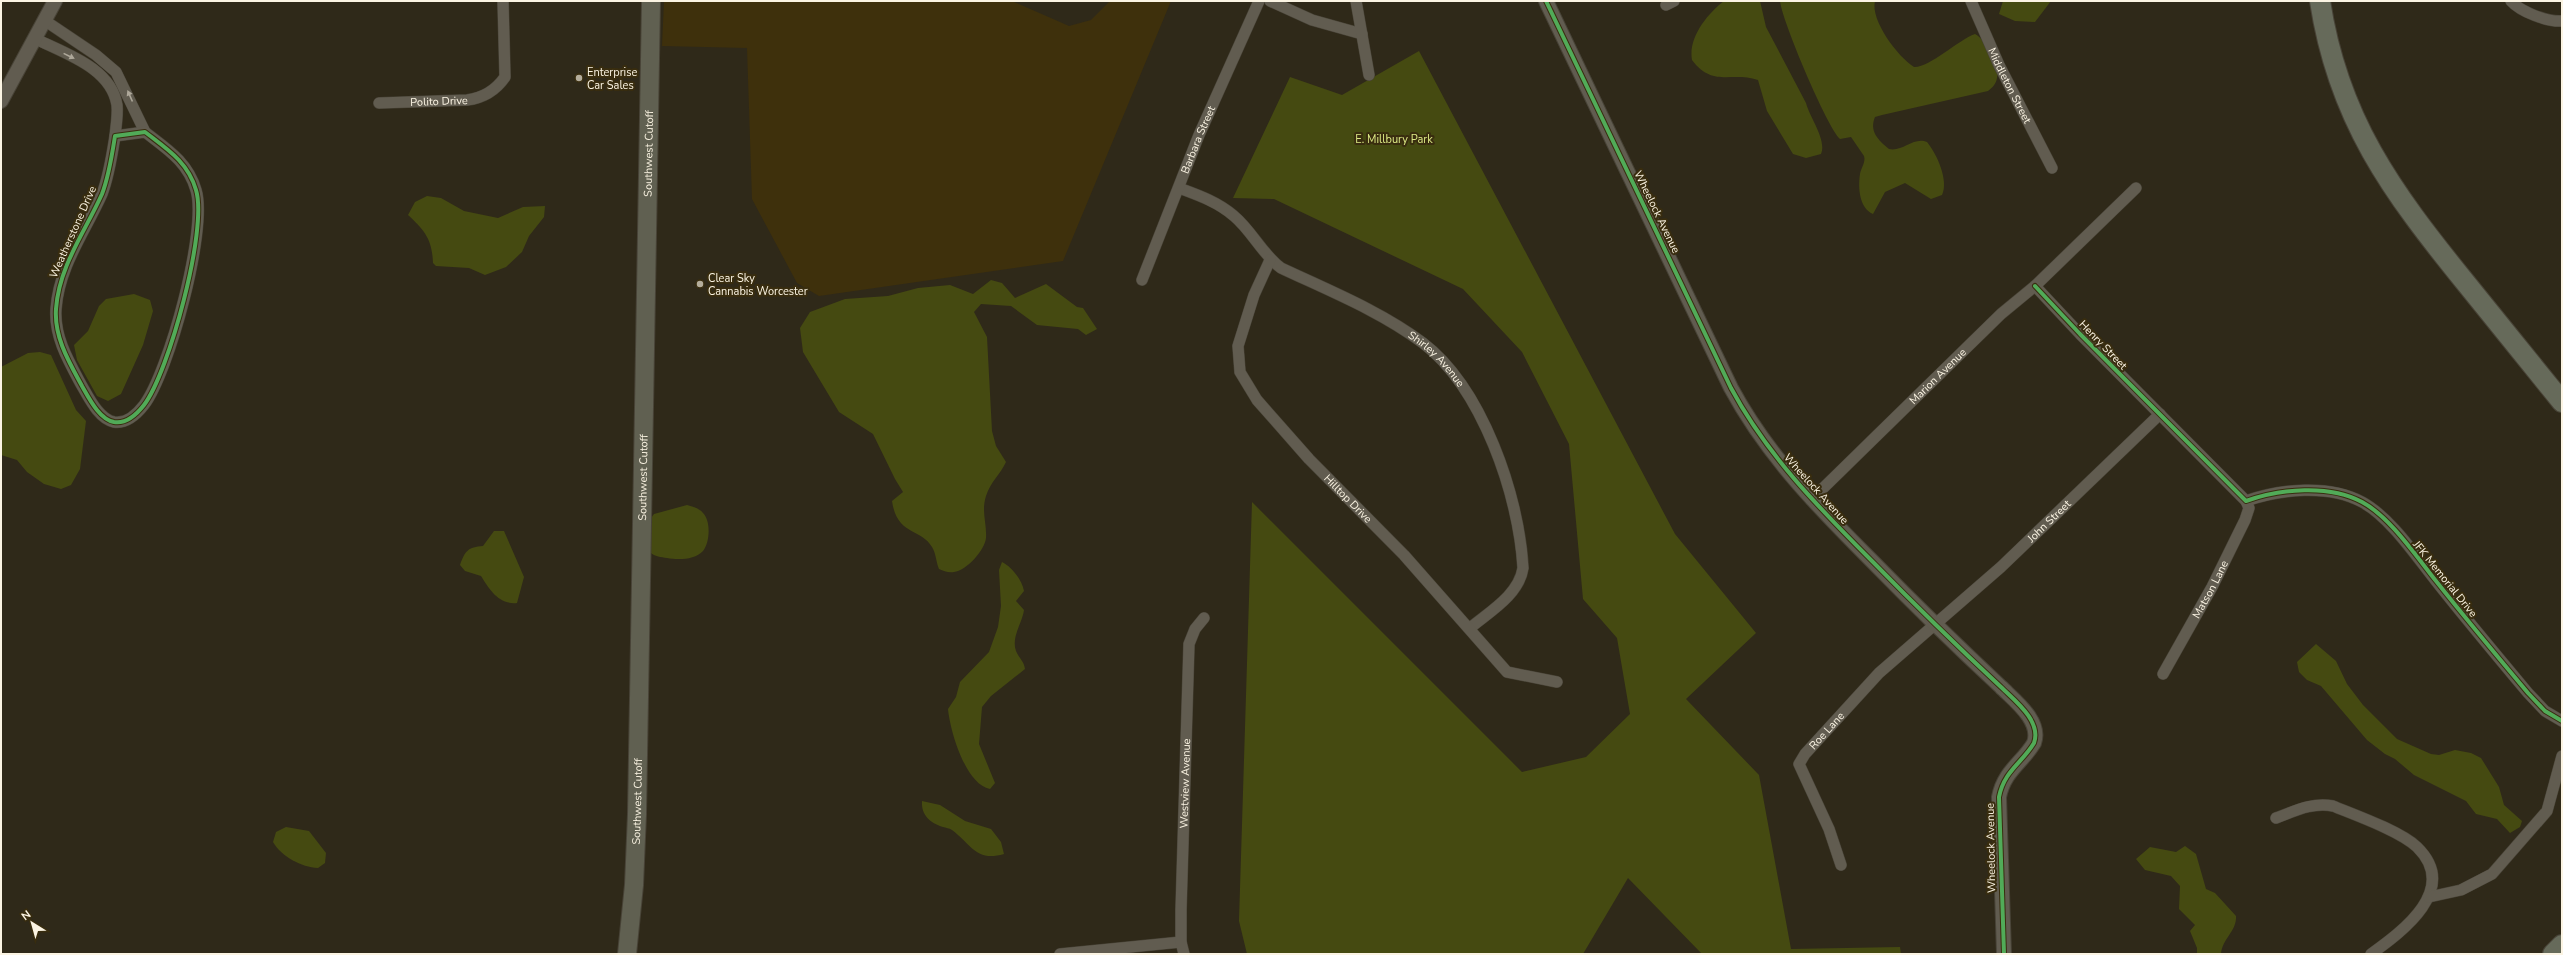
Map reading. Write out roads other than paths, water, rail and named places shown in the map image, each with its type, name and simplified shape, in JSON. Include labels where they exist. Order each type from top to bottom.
[{"type":"highway","points":[[2320,1],[2332,61],[2353,117],[2379,167],[2417,223],[2562,402]]},
{"type":"highway","points":[[2332,1],[2338,40],[2354,91],[2387,161],[2415,203],[2562,382]]},
{"type":"highway","points":[[2553,954],[2562,945]]},
{"type":"main road","name":"Southwest Cutoff","points":[[627,954],[634,886],[637,814],[651,1]]},
{"type":"street","points":[[1,101],[55,1]]},
{"type":"street","name":"Polito Drive","points":[[380,103],[477,99],[494,88],[504,77],[503,1]]},
{"type":"street","name":"Barbara Street","points":[[1142,280],[1199,135],[1259,1]]},
{"type":"street","points":[[1270,1],[1312,20],[1362,34]]},
{"type":"street","points":[[1356,1],[1369,75]]},
{"type":"street","name":"Wheelock Avenue","points":[[1546,1],[1731,388],[1764,442],[1811,500],[1934,623],[2022,708],[2034,727],[2034,743],[2010,772],[2001,788],[1999,798],[2004,954]]},
{"type":"street","name":"Middleton Street","points":[[1971,1],[2002,71],[2052,168]]},
{"type":"street","points":[[2514,4],[2555,21],[2562,21]]},
{"type":"street","name":"Weatherstone Drive","points":[[34,38],[79,61],[100,75],[114,96],[117,105],[115,136],[102,192],[61,277],[56,310],[59,335],[73,369],[96,407],[105,417],[115,422],[127,420],[139,411],[154,386],[177,325],[191,271],[199,221],[197,192],[188,172],[171,152],[146,132],[130,96],[116,72],[96,55],[44,20]]},
{"type":"street","points":[[115,136],[146,132]]},
{"type":"street","name":"Shirley Avenue","points":[[1179,188],[1207,199],[1235,216],[1270,260],[1281,268],[1373,311],[1424,344],[1449,368],[1479,414],[1500,466],[1512,503],[1523,568],[1522,577],[1514,590],[1470,628]]},
{"type":"street","name":"Marion Avenue","points":[[1811,500],[2001,314],[2035,286],[2065,254],[2136,188]]},
{"type":"street","name":"Hilltop Drive","points":[[1270,260],[1254,295],[1239,336],[1237,355],[1240,372],[1257,400],[1309,459],[1404,556],[1470,628],[1507,672],[1557,682]]},
{"type":"street","name":"Henry Street","points":[[2035,286],[2160,414]]},
{"type":"street","points":[[2160,414],[2246,501]]},
{"type":"street","name":"John Street","points":[[1934,623],[2001,568],[2160,414]]},
{"type":"street","name":"JFK Memorial Drive","points":[[2246,501],[2277,493],[2322,492],[2348,497],[2366,504],[2411,549],[2528,694],[2545,711],[2562,721]]},
{"type":"street","name":"Matson Lane","points":[[2163,674],[2212,586],[2245,520],[2249,508],[2246,501]]},
{"type":"street","name":"Westview Avenue","points":[[1184,954],[1181,942],[1189,644],[1195,629],[1204,618]]},
{"type":"street","name":"Roe Lane","points":[[1841,865],[1829,829],[1800,764],[1805,754],[1879,673],[1934,623]]},
{"type":"street","points":[[2429,897],[2461,890],[2492,874],[2546,811],[2562,756]]},
{"type":"street","points":[[2276,818],[2320,804],[2339,808],[2404,839],[2417,848],[2426,860],[2432,875],[2432,891],[2424,909],[2371,954]]},
{"type":"street","points":[[1060,954],[1181,942]]},
{"type":"place","name":"Enterprise Car Sales","points":[[579,78]]},
{"type":"place","name":"Clear Sky Cannabis Worcester","points":[[700,284]]},
{"type":"park label","name":"E. Millbury Park","points":[[1394,139]]}]
